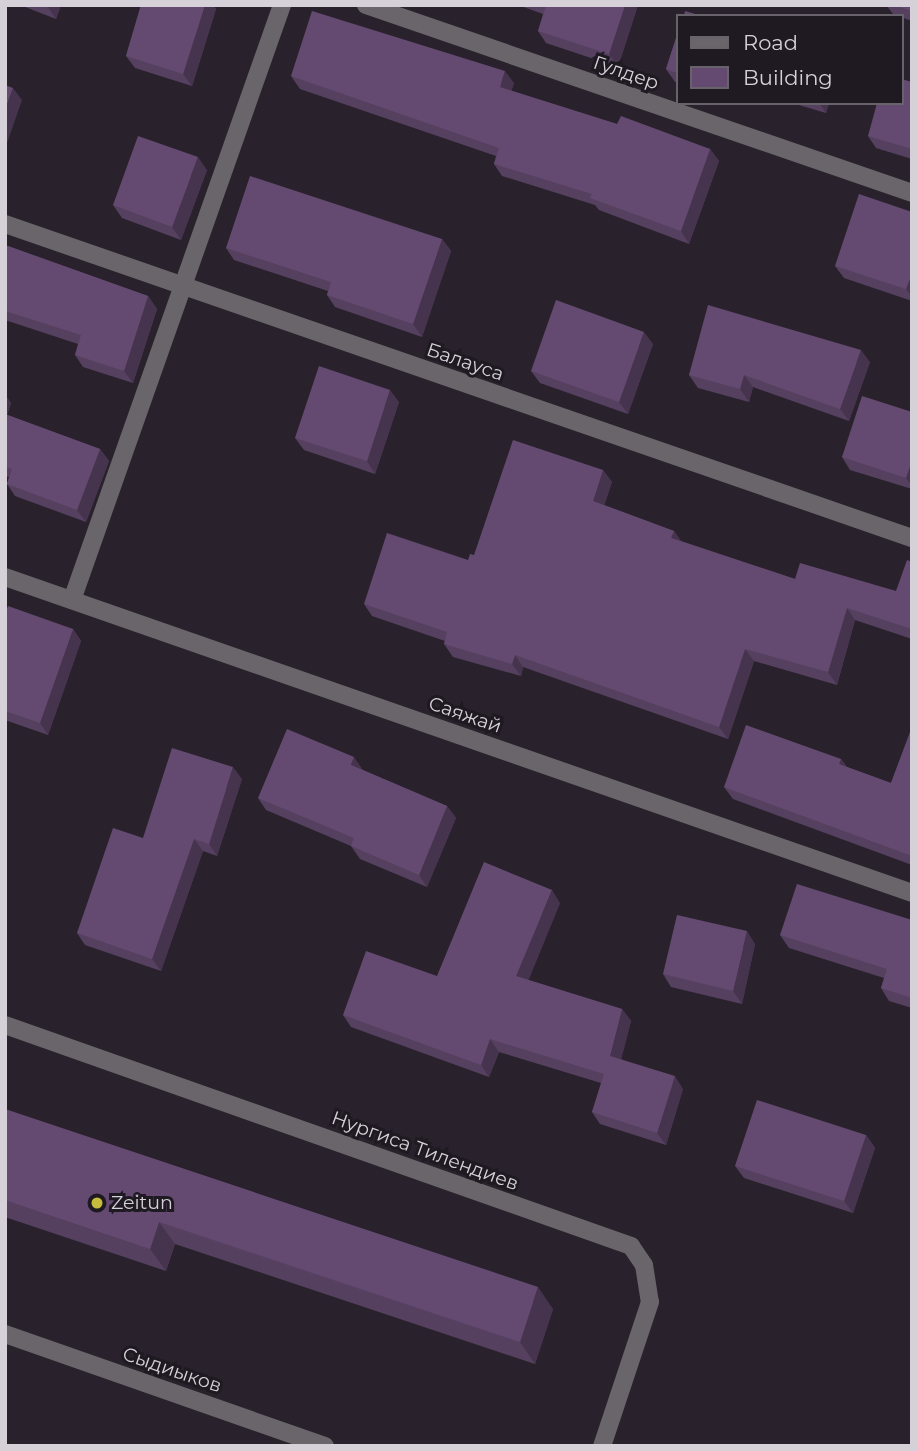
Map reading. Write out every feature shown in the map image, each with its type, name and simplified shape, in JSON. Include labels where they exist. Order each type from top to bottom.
[{"type":"street","points":[[72,600],[180,286],[282,5]]},
{"type":"street","name":"Гулдер","points":[[366,5],[912,193]]},
{"type":"street","name":"Балауса","points":[[5,225],[912,538]]},
{"type":"street","name":"Саяжай","points":[[5,577],[912,893]]},
{"type":"street","name":"Нургиса Тилендиев","points":[[5,1024],[631,1246],[644,1265],[650,1302],[602,1446]]},
{"type":"street","name":"Сыдиыков","points":[[5,1335],[325,1446]]},
{"type":"building","points":[[141,5],[205,5],[183,74],[126,56]]},
{"type":"building","points":[[544,5],[625,5],[609,54],[538,31],[546,6]]},
{"type":"building","points":[[894,5],[912,5],[912,11]]},
{"type":"building","points":[[312,11],[505,71],[500,87],[617,124],[621,116],[710,149],[681,231],[590,198],[592,194],[494,164],[499,148],[291,76]]},
{"type":"building","points":[[676,38],[676,73],[666,69]]},
{"type":"building","points":[[903,80],[912,82],[912,149],[868,136],[876,105],[903,105]]},
{"type":"building","points":[[5,85],[13,88],[5,110]]},
{"type":"building","points":[[138,136],[198,157],[172,227],[113,205]]},
{"type":"building","points":[[250,176],[442,239],[413,324],[327,295],[331,282],[226,248]]},
{"type":"building","points":[[859,194],[912,212],[912,273],[906,289],[835,266]]},
{"type":"building","points":[[5,245],[148,296],[124,371],[75,355],[81,335],[5,311]]},
{"type":"building","points":[[556,300],[644,332],[619,402],[531,371]]},
{"type":"building","points":[[708,305],[861,350],[840,409],[744,375],[740,389],[689,375]]},
{"type":"building","points":[[319,366],[390,390],[367,461],[295,438]]},
{"type":"building","points":[[862,396],[912,412],[912,460],[906,478],[842,457]]},
{"type":"building","points":[[5,414],[100,449],[77,510],[7,484],[12,469],[5,467]]},
{"type":"building","points":[[513,440],[603,470],[593,501],[674,531],[671,538],[795,579],[800,563],[896,591],[907,560],[912,562],[912,629],[847,608],[828,672],[745,649],[719,727],[515,655],[512,664],[444,644],[447,632],[364,604],[387,533],[468,560],[470,554],[474,555]]},
{"type":"building","points":[[8,606],[73,629],[40,723],[5,711],[5,614]]},
{"type":"building","points":[[746,725],[841,759],[839,764],[891,783],[912,727],[912,856],[724,787]]},
{"type":"building","points":[[287,729],[354,757],[351,765],[447,806],[419,875],[351,846],[354,838],[258,798]]},
{"type":"building","points":[[172,748],[233,767],[209,844],[194,839],[152,959],[77,933],[113,828],[143,838]]},
{"type":"building","points":[[484,862],[552,890],[516,976],[622,1009],[610,1056],[675,1076],[657,1133],[592,1112],[604,1074],[490,1039],[481,1065],[343,1015],[366,951],[437,976]]},
{"type":"building","points":[[797,884],[912,920],[912,998],[881,988],[887,969],[780,935]]},
{"type":"building","points":[[677,915],[747,931],[733,991],[663,974]]},
{"type":"building","points":[[757,1100],[866,1135],[844,1201],[735,1166]]},
{"type":"building","points":[[5,1109],[538,1287],[520,1342],[159,1222],[150,1249],[5,1200]]},
{"type":"place","name":"Zeitun","points":[[97,1203]]}]
